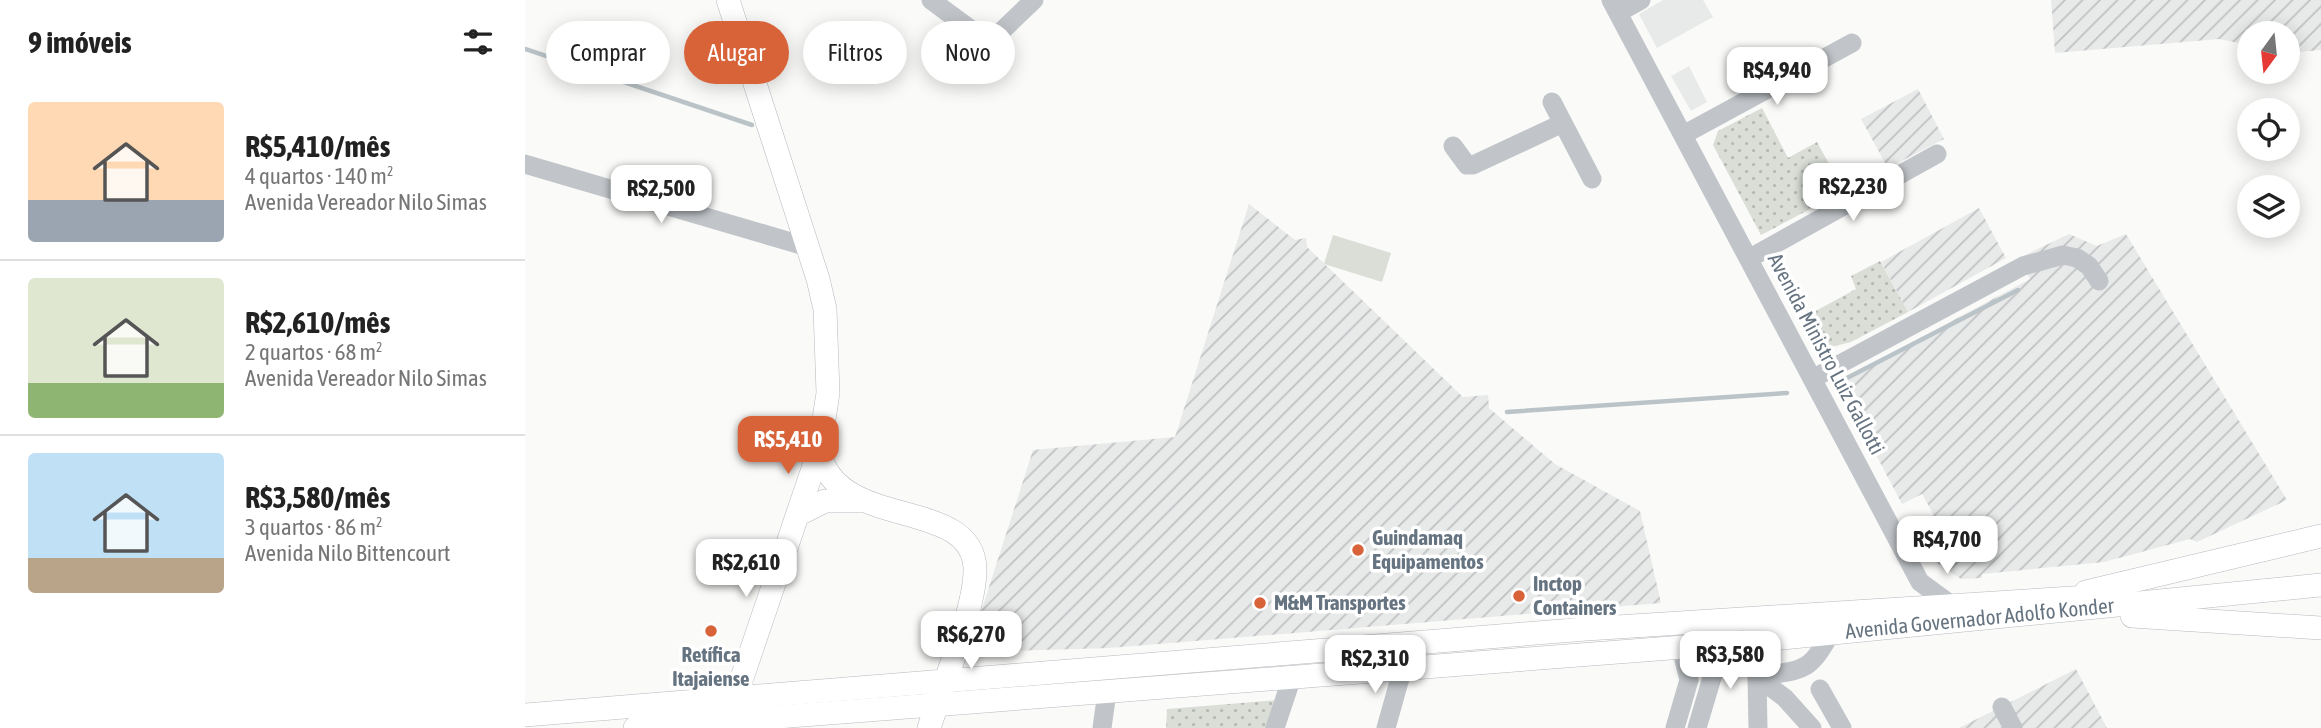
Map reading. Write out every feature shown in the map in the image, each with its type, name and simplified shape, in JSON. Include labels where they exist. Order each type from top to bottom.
[{"type":"main road","points":[[715,725],[733,699],[799,514],[819,451],[828,393],[828,338],[818,279],[727,0]]},
{"type":"main road","points":[[819,451],[829,478],[861,501]]},
{"type":"main road","points":[[799,514],[825,501],[861,501],[944,526],[958,534],[969,546],[975,573],[957,645],[929,728]]},
{"type":"main road","points":[[2070,604],[2321,536]]},
{"type":"main road","name":"Avenida Governador Adolfo Konder","points":[[525,715],[1574,630],[1950,604],[2070,604],[2195,597],[2318,585]]},
{"type":"main road","points":[[2070,604],[2321,628]]},
{"type":"main road","name":"Avenida Governador Adolfo Konder","points":[[635,728],[715,725],[936,705],[1681,648],[1830,634],[2070,604]]},
{"type":"main road","points":[[957,645],[968,668],[984,679]]},
{"type":"street","points":[[932,0],[989,43],[1034,0]]},
{"type":"street","points":[[1615,6],[1641,0]]},
{"type":"street","name":"Avenida Ministro Luiz Gallotti","points":[[1615,6],[1920,582],[1950,604]]},
{"type":"street","points":[[1683,135],[1852,43]]},
{"type":"street","points":[[1552,102],[1592,179]]},
{"type":"street","points":[[1453,146],[1467,165],[1473,165],[1563,123]]},
{"type":"street","points":[[1750,258],[1937,154]]},
{"type":"street","points":[[525,164],[808,247]]},
{"type":"street","points":[[1812,379],[2023,266],[2063,255],[2077,258],[2089,266],[2099,281]]},
{"type":"street","points":[[1908,607],[1920,582]]},
{"type":"street","points":[[1757,677],[1804,668],[1821,654],[1830,634]]},
{"type":"street","points":[[1734,643],[1757,677],[1785,698],[1812,728]]},
{"type":"street","points":[[1696,728],[1734,643]]},
{"type":"street","points":[[1675,728],[1689,680],[1681,648]]},
{"type":"street","points":[[1386,728],[1402,671]]},
{"type":"street","points":[[1275,728],[1292,677]]},
{"type":"street","points":[[1757,677],[1758,728]]},
{"type":"street","points":[[1820,689],[1842,728]]},
{"type":"street","points":[[1102,728],[1107,692]]},
{"type":"street","points":[[2002,707],[2013,728]]},
{"type":"shaded area","points":[[1663,0],[1703,0],[1713,17],[1657,48],[1639,14]]},
{"type":"shaded area","points":[[2051,0],[2321,0],[2321,50],[2300,52],[2300,21],[2237,21],[2237,43],[2219,39],[2055,53]]},
{"type":"shaded area","points":[[1689,66],[1707,102],[1691,111],[1671,76]]},
{"type":"shaded area","points":[[1918,89],[1944,139],[1888,168],[1861,119]]},
{"type":"shaded area","points":[[1762,108],[1788,158],[1817,142],[1844,191],[1761,235],[1713,145],[1718,131]]},
{"type":"shaded area","points":[[1249,204],[1295,240],[1306,238],[1307,247],[1463,397],[1488,395],[1489,408],[1555,464],[1640,511],[1661,603],[1109,648],[978,652],[970,646],[1033,450],[1175,437]]},
{"type":"shaded area","points":[[1979,208],[2006,258],[1908,312],[1881,262]]},
{"type":"shaded area","points":[[2069,234],[2097,246],[2126,234],[2287,500],[2197,542],[2190,539],[2104,562],[1982,574],[1982,578],[1961,579],[1931,559],[1914,527],[1933,515],[1931,510],[1922,494],[1902,504],[1839,385],[1840,381],[2030,279],[2019,258]]},
{"type":"shaded area","points":[[1333,235],[1391,253],[1382,282],[1324,264]]},
{"type":"shaded area","points":[[1880,261],[1908,312],[1851,342],[1819,350],[1801,319],[1856,289],[1851,276]]},
{"type":"shaded area","points":[[2076,669],[2107,728],[1959,728]]},
{"type":"shaded area","points":[[1278,700],[1266,728],[1166,728],[1167,709]]},
{"type":"waterway","points":[[525,49],[752,125]]},
{"type":"waterway","points":[[1845,379],[2018,290]]},
{"type":"waterway","points":[[1507,412],[1787,393]]},
{"type":"place","name":"Guindamaq Equipamentos","points":[[1358,550]]},
{"type":"place","name":"Inctop Containers","points":[[1519,596]]},
{"type":"place","name":"M&M Transportes","points":[[1260,603]]},
{"type":"place","name":"Retífica Itajaiense","points":[[711,631]]}]
